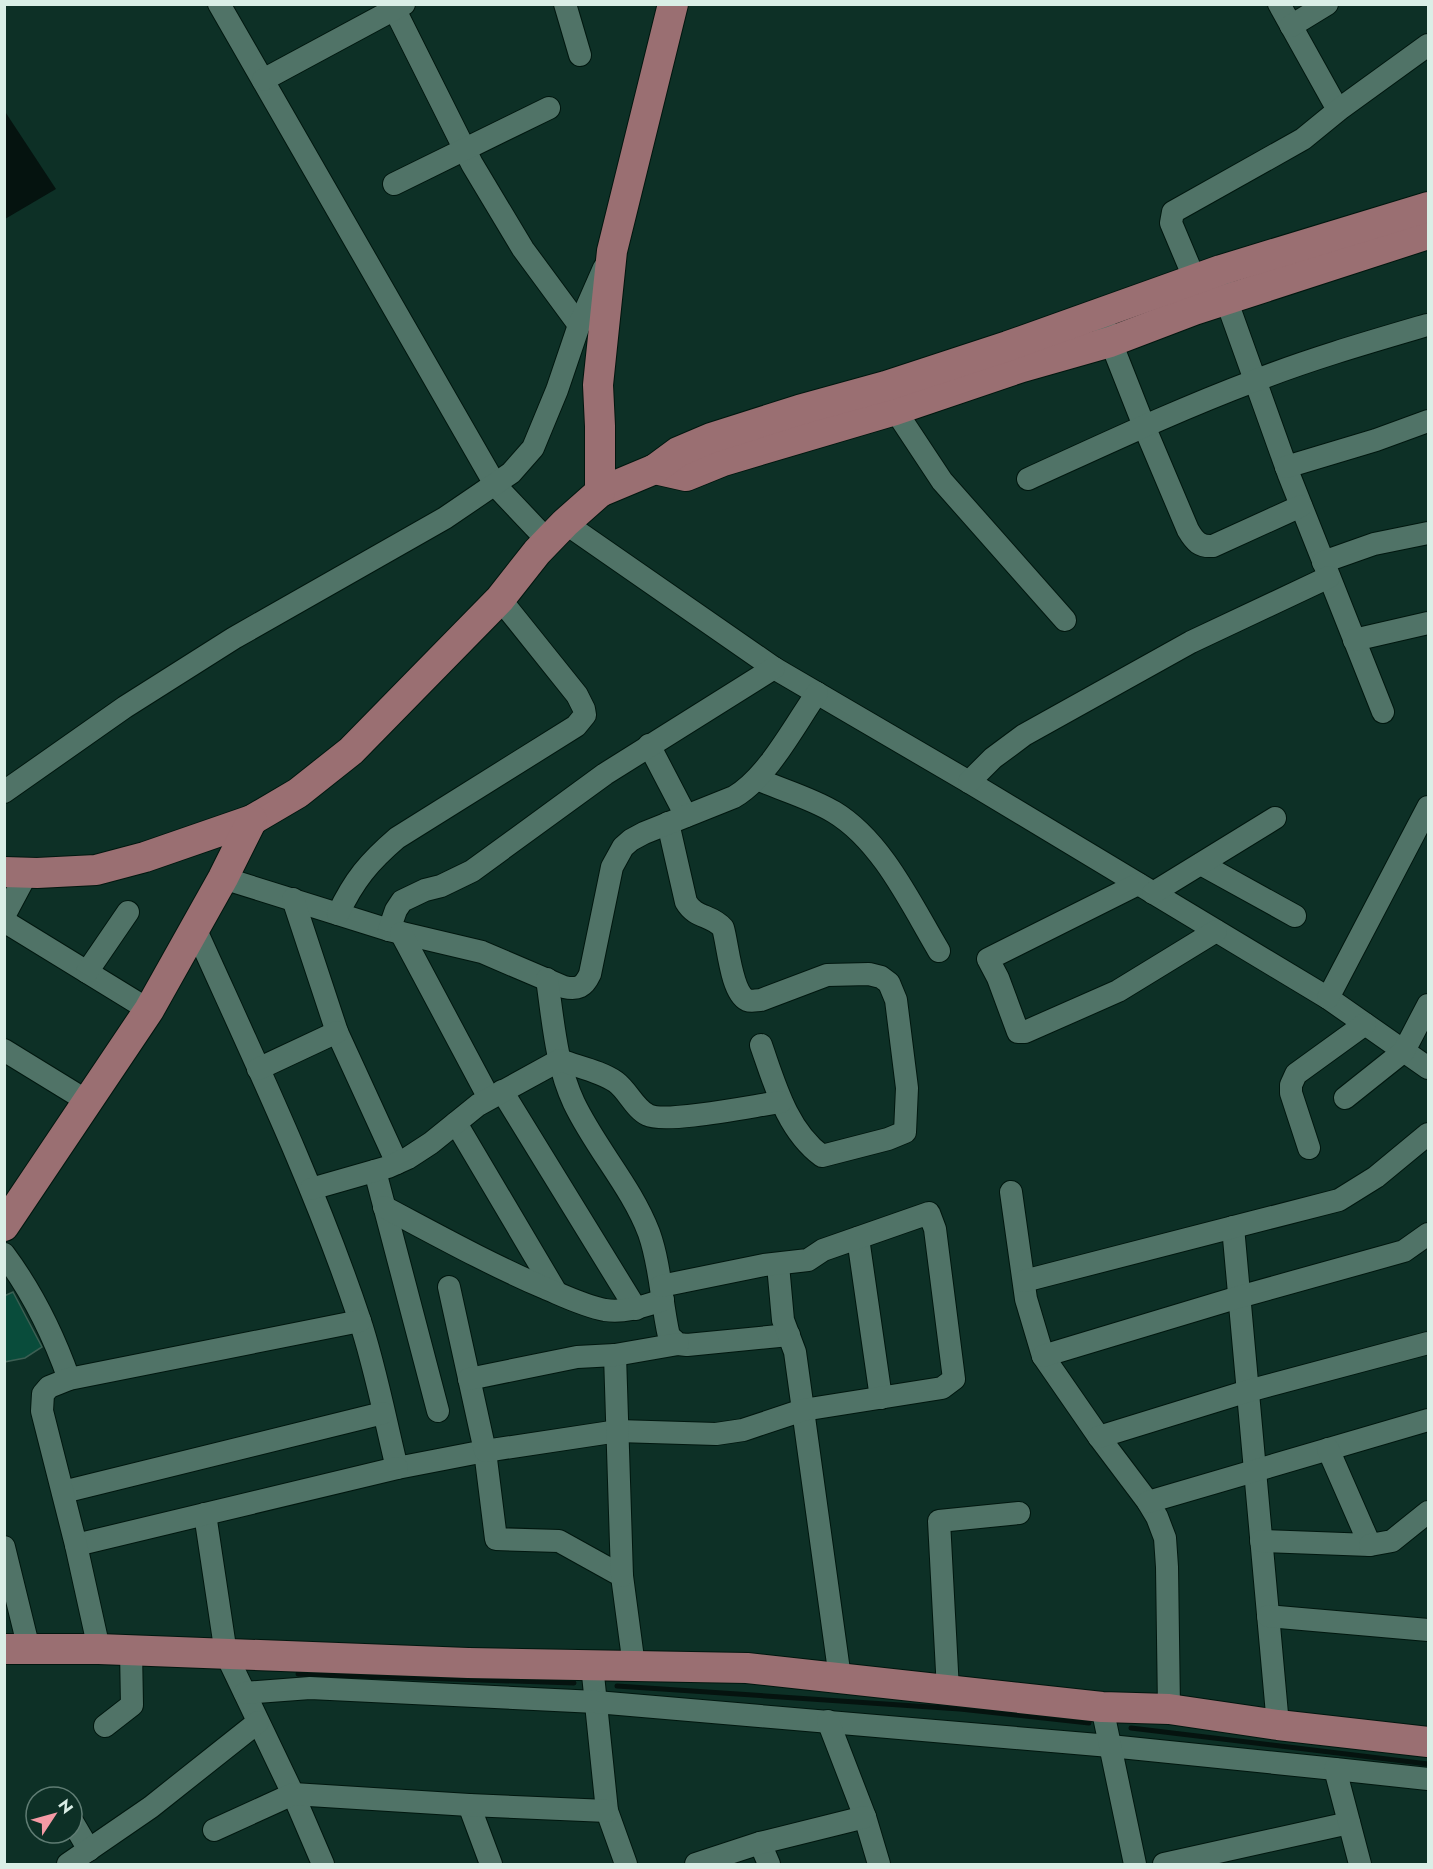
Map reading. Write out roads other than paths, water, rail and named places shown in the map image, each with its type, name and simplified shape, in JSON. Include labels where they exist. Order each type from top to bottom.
[{"type":"main road","points":[[600,492],[598,385],[612,251],[674,4]]},
{"type":"main road","points":[[890,398],[1100,313],[1208,275],[1428,207]]},
{"type":"main road","points":[[16,872],[96,870],[145,857],[252,820],[298,793],[351,752],[500,599],[557,532],[600,492],[655,469],[678,452],[711,438],[799,410],[890,398],[1022,367],[1110,342],[1226,299],[1428,234]]},
{"type":"main road","points":[[4,1226],[148,1010],[223,878],[252,820]]},
{"type":"main road","points":[[17,1649],[99,1649],[270,1656],[747,1668],[1102,1707],[1169,1709],[1278,1725],[1428,1742]]},
{"type":"street","points":[[219,4],[496,486],[557,532],[774,668],[969,782],[1328,998],[1428,1068]]},
{"type":"street","points":[[565,4],[580,55]]},
{"type":"street","points":[[1279,4],[1338,110]]},
{"type":"street","points":[[1291,26],[1328,4]]},
{"type":"street","points":[[263,80],[397,6],[464,149],[523,249],[579,325]]},
{"type":"street","points":[[1383,712],[1286,467],[1226,299],[1171,223],[1173,212],[1303,139],[1338,110],[1428,45]]},
{"type":"street","points":[[394,184],[549,108]]},
{"type":"street","points":[[4,792],[125,707],[234,638],[445,518],[496,486],[512,473],[533,448],[557,390],[579,325],[612,251]]},
{"type":"street","points":[[1100,313],[1144,426],[1188,530],[1195,541],[1203,547],[1213,546],[1301,506]]},
{"type":"street","points":[[1028,479],[1144,426],[1255,380],[1379,338],[1427,325]]},
{"type":"street","points":[[890,398],[942,482],[1065,620]]},
{"type":"street","points":[[1286,467],[1376,440],[1428,421]]},
{"type":"street","points":[[969,782],[993,758],[1024,735],[1199,638],[1374,544],[1428,533]]},
{"type":"street","points":[[338,914],[352,886],[363,871],[397,838],[576,726],[585,715],[577,695],[500,599]]},
{"type":"street","points":[[1354,640],[1428,623]]},
{"type":"street","points":[[636,1309],[495,1094],[395,931],[396,910],[402,901],[472,871],[605,774],[774,668]]},
{"type":"street","points":[[223,878],[395,931],[482,952],[564,987],[573,989],[581,987],[586,983],[590,974],[612,867],[618,855],[631,840],[734,797],[757,779],[817,693]]},
{"type":"street","points":[[649,745],[677,819],[686,902],[691,910],[717,922],[723,928],[736,985],[746,1000],[761,1000],[827,975],[869,974],[881,977],[889,983],[896,1000],[907,1088],[905,1132],[888,1139],[822,1156],[813,1150],[799,1134],[781,1102],[761,1045]]},
{"type":"street","points":[[757,779],[834,812],[870,842],[888,865],[939,951]]},
{"type":"street","points":[[1328,998],[1428,807]]},
{"type":"street","points":[[1216,931],[1118,991],[1025,1032],[1018,1032],[998,978],[988,959],[1201,864],[1275,818]]},
{"type":"street","points":[[1201,864],[1295,916]]},
{"type":"street","points":[[4,916],[16,872]]},
{"type":"street","points":[[293,899],[337,1032],[397,1163]]},
{"type":"street","points":[[87,972],[128,912]]},
{"type":"street","points":[[4,921],[148,1010]]},
{"type":"street","points":[[195,928],[311,1189],[360,1321],[396,1468]]},
{"type":"street","points":[[547,979],[560,1060],[567,1088],[582,1119],[629,1192],[642,1218],[657,1260],[669,1336],[678,1344]]},
{"type":"street","points":[[1345,1098],[1404,1051],[1428,1005]]},
{"type":"street","points":[[1309,1148],[1291,1093],[1291,1084],[1296,1074],[1365,1024]]},
{"type":"street","points":[[258,1070],[337,1032]]},
{"type":"street","points":[[4,1050],[87,1101]]},
{"type":"street","points":[[311,1189],[397,1163],[431,1143],[495,1094],[560,1060],[618,1083],[647,1115],[656,1118],[675,1118],[781,1102]]},
{"type":"street","points":[[456,1123],[556,1292]]},
{"type":"street","points":[[1024,1281],[1339,1200],[1376,1177],[1428,1134]]},
{"type":"street","points":[[375,1171],[438,1411]]},
{"type":"street","points":[[1011,1192],[1026,1299],[1043,1356],[1099,1437],[1148,1502],[1165,1538],[1169,1709]]},
{"type":"street","points":[[76,1545],[396,1468],[485,1451],[618,1431],[716,1434],[742,1431],[803,1410],[942,1388],[954,1379],[935,1229],[929,1214],[823,1250],[808,1260],[764,1265],[662,1293],[636,1309],[605,1310],[579,1302],[482,1258],[384,1207]]},
{"type":"street","points":[[1233,1227],[1278,1725]]},
{"type":"street","points":[[1043,1356],[1239,1297],[1404,1251],[1428,1234]]},
{"type":"street","points":[[858,1238],[881,1398]]},
{"type":"street","points":[[4,1254],[20,1274],[45,1318],[69,1379]]},
{"type":"street","points":[[778,1265],[783,1320],[795,1352],[840,1678]]},
{"type":"street","points":[[449,1287],[485,1451],[496,1539],[559,1541],[622,1576]]},
{"type":"street","points":[[99,1649],[41,1401],[43,1394],[49,1387],[69,1379],[360,1321]]},
{"type":"street","points":[[469,1379],[577,1357],[615,1355],[678,1344],[687,1346],[789,1335]]},
{"type":"street","points":[[1099,1437],[1248,1391],[1428,1343]]},
{"type":"street","points":[[615,1355],[622,1576],[634,1666]]},
{"type":"street","points":[[63,1492],[383,1413]]},
{"type":"street","points":[[1148,1502],[1428,1420]]},
{"type":"street","points":[[1328,1449],[1370,1545]]},
{"type":"street","points":[[1261,1541],[1370,1545],[1392,1541],[1428,1512]]},
{"type":"street","points":[[948,1690],[939,1521],[1019,1513]]},
{"type":"street","points":[[205,1514],[226,1654],[293,1794],[323,1864]]},
{"type":"street","points":[[4,1547],[17,1649]]},
{"type":"street","points":[[1268,1616],[1428,1630]]},
{"type":"street","points":[[105,1726],[132,1705],[131,1651]]},
{"type":"street","points":[[270,1656],[281,1690]]},
{"type":"street","points":[[592,1665],[607,1810],[626,1864]]},
{"type":"street","points":[[245,1694],[310,1688],[596,1702],[1110,1746],[1428,1779]]},
{"type":"street","points":[[1102,1707],[1135,1864]]},
{"type":"street","points":[[828,1721],[865,1817],[879,1864]]},
{"type":"street","points":[[68,1864],[151,1807],[258,1722]]},
{"type":"street","points":[[1335,1769],[1360,1864]]},
{"type":"street","points":[[214,1830],[293,1794],[469,1805],[607,1810]]},
{"type":"street","points":[[469,1805],[491,1864]]},
{"type":"street","points":[[696,1864],[760,1843],[865,1817]]},
{"type":"street","points":[[1164,1864],[1349,1823]]},
{"type":"street","points":[[84,1841],[89,1850]]},
{"type":"street","points":[[760,1843],[769,1864]]},
{"type":"waterway","points":[[298,1674],[574,1683]]},
{"type":"waterway","points":[[617,1686],[960,1709],[1089,1723]]},
{"type":"waterway","points":[[1131,1728],[1428,1764]]}]
